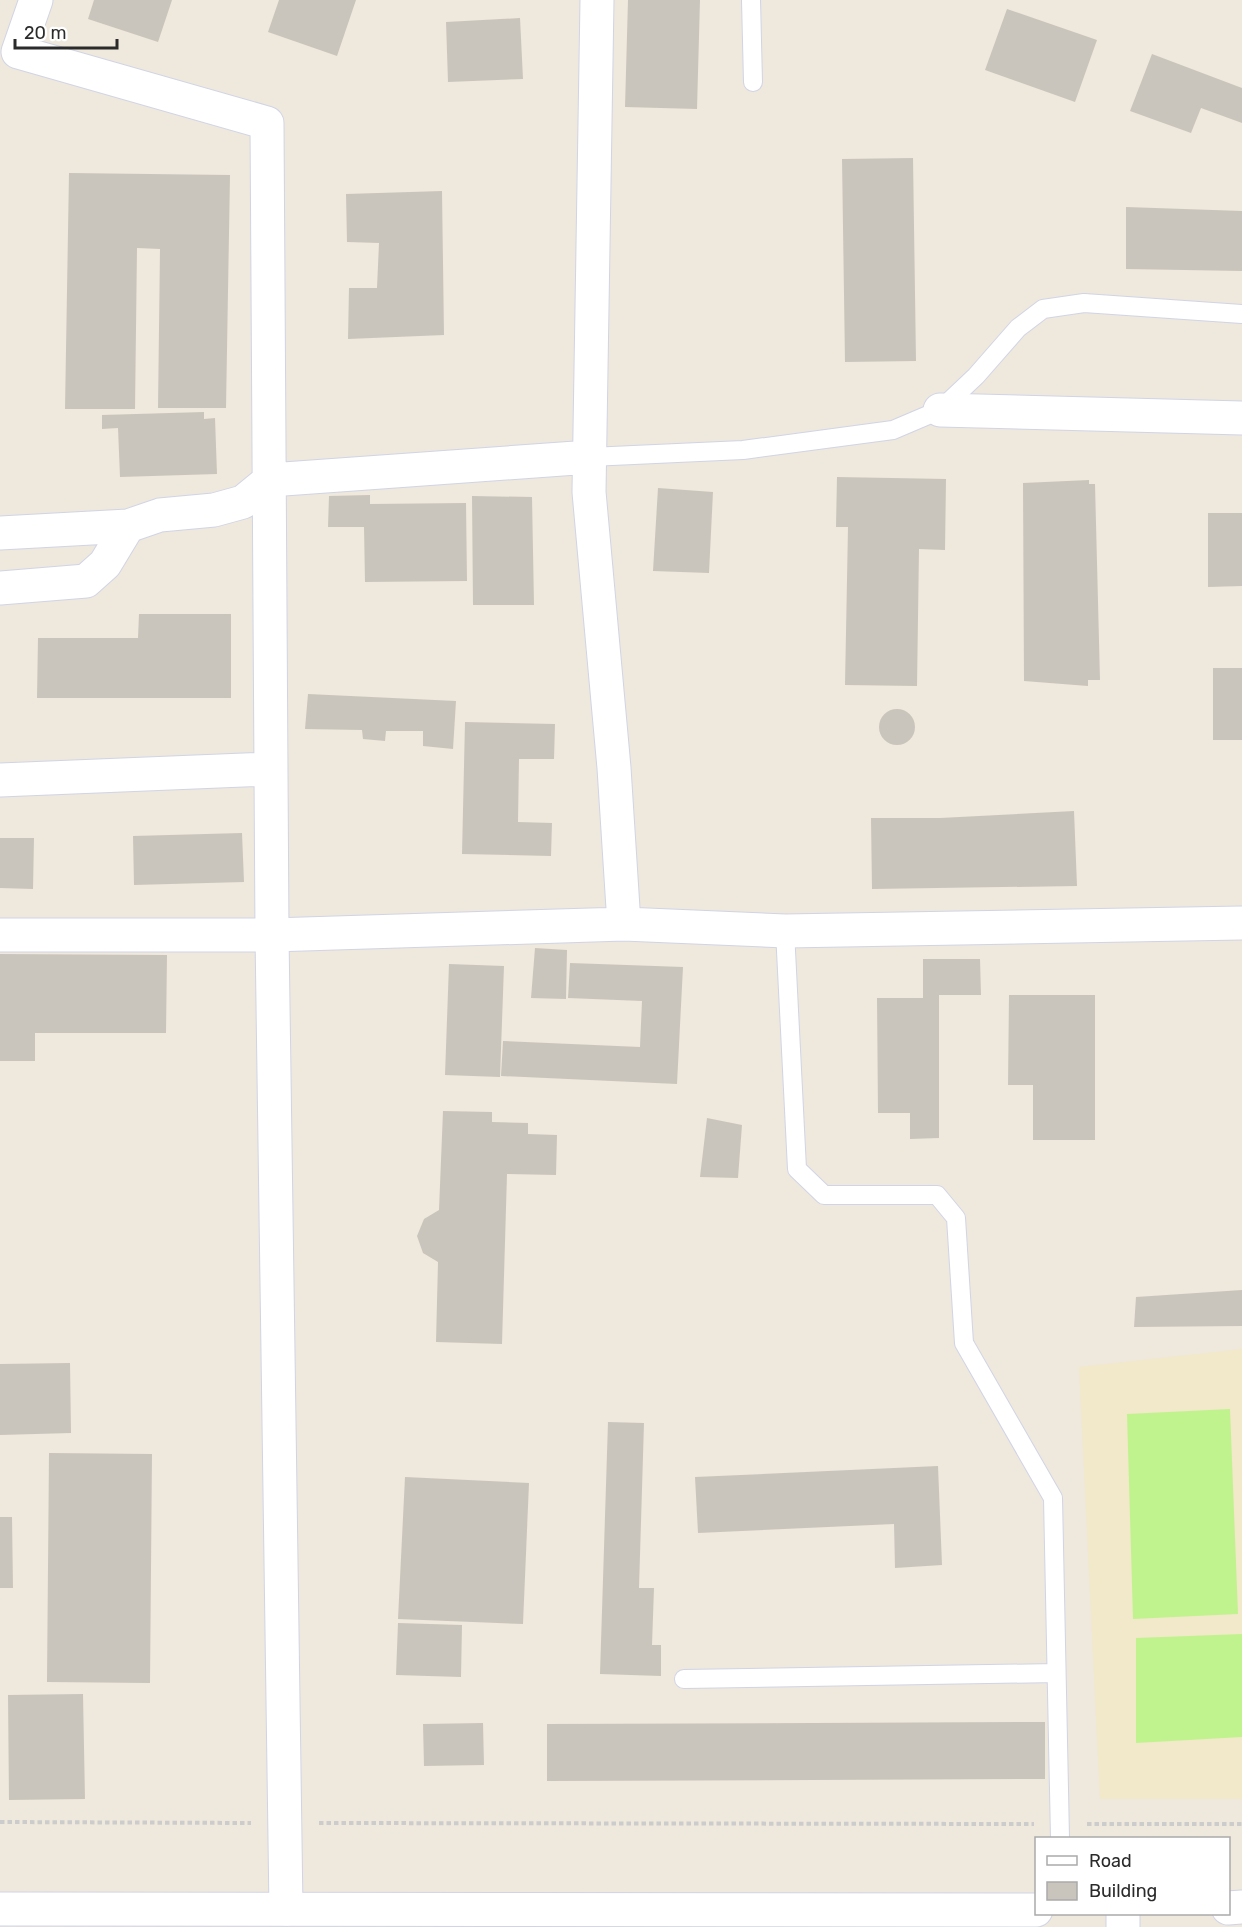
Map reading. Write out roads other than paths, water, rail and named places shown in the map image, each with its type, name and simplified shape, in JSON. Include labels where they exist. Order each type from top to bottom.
[{"type":"street","points":[[36,0],[18,52],[267,123],[272,935],[286,1908]]},
{"type":"street","points":[[597,0],[589,492],[614,768],[624,924]]},
{"type":"street","points":[[940,410],[1242,418]]},
{"type":"street","points":[[0,533],[128,526],[160,515],[214,510],[243,502],[270,480],[590,457]]},
{"type":"street","points":[[0,588],[48,586],[86,581],[105,564],[128,526]]},
{"type":"street","points":[[0,780],[271,769]]},
{"type":"street","points":[[0,935],[272,935],[624,924],[785,931],[1242,923]]},
{"type":"street","points":[[0,1910],[286,1908],[634,1918],[1035,1910]]},
{"type":"lane","points":[[752,0],[753,82]]},
{"type":"lane","points":[[590,457],[743,450],[806,444],[893,430],[940,410],[976,376],[1018,328],[1043,309],[1084,303],[1242,315]]},
{"type":"lane","points":[[785,931],[797,1169],[824,1195],[937,1195],[956,1218],[964,1343],[1053,1497],[1060,1831]]},
{"type":"lane","points":[[684,1679],[1056,1673]]}]
